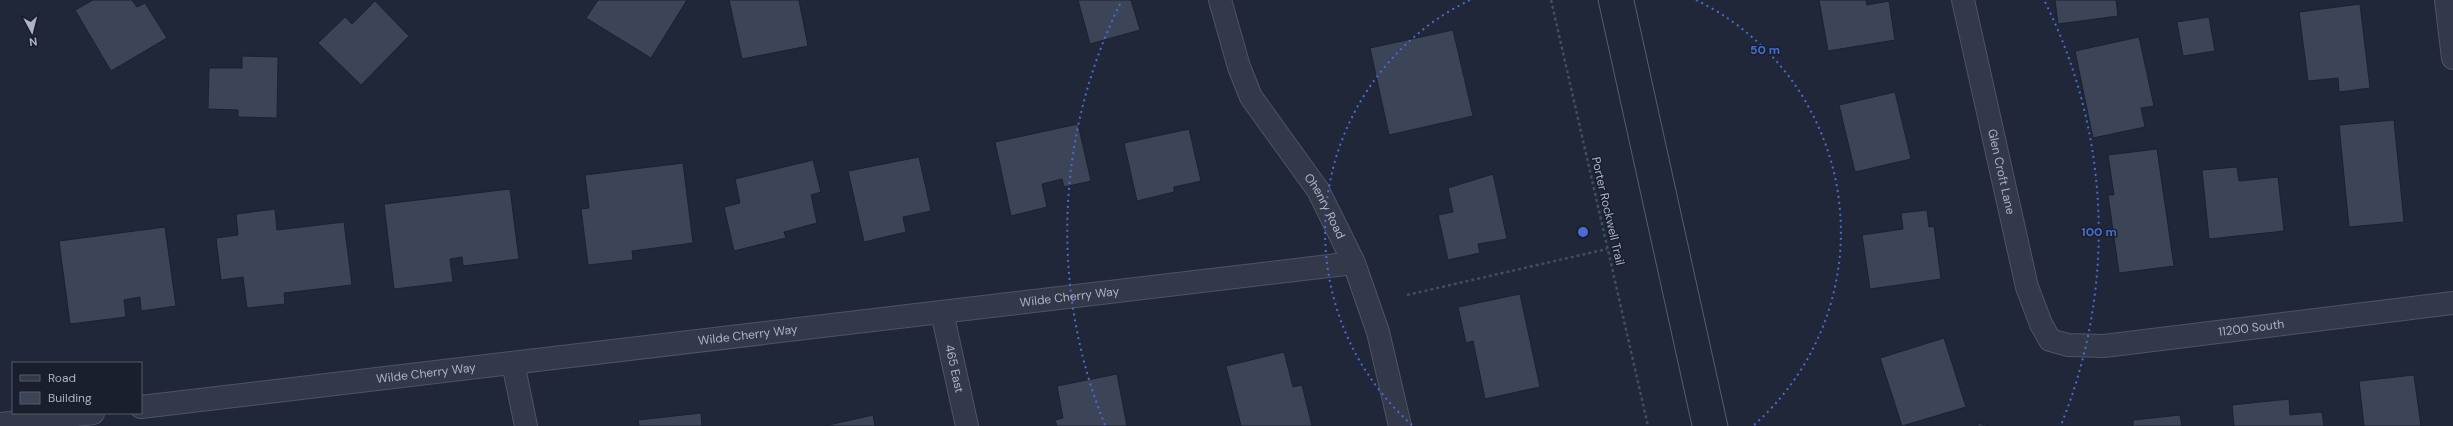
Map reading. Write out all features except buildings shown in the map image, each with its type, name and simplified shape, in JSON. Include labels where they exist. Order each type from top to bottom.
[{"type":"street","name":"Ohenry Road","points":[[1220,0],[1239,67],[1251,97],[1318,190],[1354,263],[1378,332],[1400,426]]},
{"type":"street","name":"Glen Croft Lane","points":[[1963,0],[2027,287],[2041,324],[2050,340]]},
{"type":"street","points":[[2446,0],[2453,58]]},
{"type":"street","name":"Wilde Cherry Way","points":[[142,407],[1354,263]]},
{"type":"street","name":"11200 South","points":[[2050,340],[2068,344],[2104,346],[2453,302]]},
{"type":"street","name":"465 East","points":[[942,312],[967,426]]},
{"type":"street","points":[[514,363],[526,426]]},
{"type":"street","points":[[0,424],[85,414]]},
{"type":"path","name":"Porter Rockwell Trail","points":[[1551,0],[1648,426]]},
{"type":"path","points":[[1407,295],[1607,249]]},
{"type":"tram line","points":[[1598,0],[1692,426]]},
{"type":"tram line","points":[[1634,0],[1728,426]]}]
